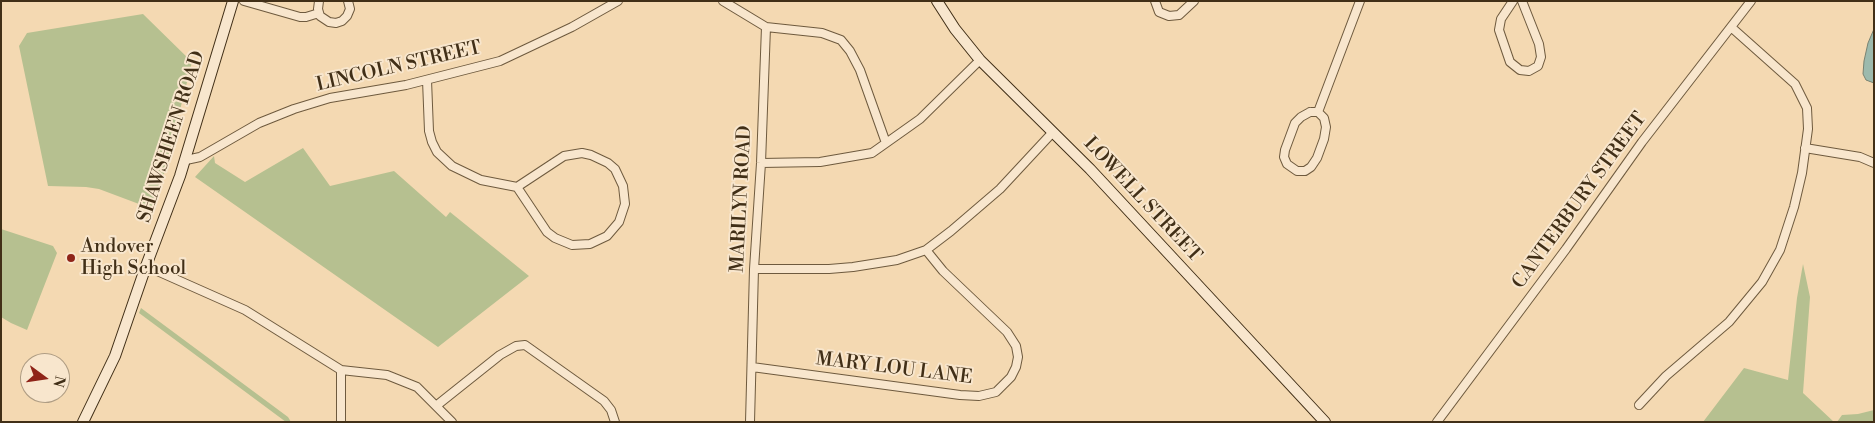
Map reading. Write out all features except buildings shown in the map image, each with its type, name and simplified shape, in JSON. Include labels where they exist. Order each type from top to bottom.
[{"type":"main road","name":"SHAWSHEEN ROAD","points":[[83,422],[116,356],[146,266],[186,160],[234,1]]},
{"type":"main road","name":"LOWELL STREET","points":[[937,1],[955,29],[980,60],[1053,132],[1141,224],[1325,422]]},
{"type":"street","points":[[244,1],[300,18],[319,13]]},
{"type":"street","points":[[319,1],[319,13],[325,21],[332,23],[345,19],[349,13],[348,1]]},
{"type":"street","name":"LINCOLN STREET","points":[[186,160],[200,157],[258,123],[294,109],[330,98],[427,80],[500,61],[572,27],[618,1]]},
{"type":"street","points":[[723,1],[766,27],[822,32],[841,40],[850,51],[860,70],[886,143]]},
{"type":"street","points":[[1155,1],[1159,12],[1172,16],[1182,13],[1194,1]]},
{"type":"street","points":[[1318,112],[1360,1]]},
{"type":"street","points":[[1513,1],[1501,19],[1499,30],[1510,62],[1520,70],[1528,71],[1538,66],[1541,58],[1538,44],[1522,1]]},
{"type":"street","name":"CANTERBURY STREET","points":[[1437,422],[1566,249],[1642,142],[1751,1]]},
{"type":"street","name":"MARILYN ROAD","points":[[750,422],[754,269],[761,163],[766,27]]},
{"type":"street","points":[[1639,405],[1666,376],[1729,322],[1762,282],[1780,250],[1802,172],[1808,129],[1807,108],[1795,84],[1731,27]]},
{"type":"street","points":[[761,163],[820,162],[872,153],[920,118],[980,60]]},
{"type":"street","points":[[427,80],[429,131],[437,152],[452,166],[465,173],[490,182],[516,187],[547,232],[555,238],[572,245],[590,244],[607,236],[619,222],[625,204],[623,186],[614,170],[600,158],[582,153],[564,156],[555,160],[516,187]]},
{"type":"street","points":[[1310,112],[1318,112],[1324,118],[1326,127],[1321,150],[1311,167],[1302,171],[1295,170],[1289,167],[1285,160],[1285,150],[1290,135],[1295,123],[1301,118],[1310,112]]},
{"type":"street","points":[[754,269],[829,269],[861,266],[897,260],[926,250],[1000,189],[1053,132]]},
{"type":"street","points":[[1805,148],[1860,157],[1874,162]]},
{"type":"street","name":"MARY LOU LANE","points":[[752,367],[960,395],[979,396],[996,392],[1011,377],[1016,367],[1018,357],[1016,346],[1007,332],[943,272],[926,250]]},
{"type":"street","points":[[146,266],[245,310],[341,370],[387,375],[417,387],[452,422]]},
{"type":"street","points":[[436,406],[500,355],[516,346],[525,345],[604,401],[612,410],[615,422]]},
{"type":"street","points":[[341,370],[341,422]]},
{"type":"green space","points":[[143,14],[192,62],[155,210],[99,189],[48,186],[19,46],[27,33]]},
{"type":"green space","points":[[303,148],[330,186],[394,171],[446,217],[450,212],[529,276],[438,347],[195,177],[214,156],[215,163],[245,182]]},
{"type":"green space","points":[[1,229],[53,246],[57,253],[27,330],[1,317]]},
{"type":"green space","points":[[1803,264],[1810,297],[1803,393],[1834,422],[1703,422],[1744,368],[1788,380],[1797,298]]},
{"type":"green space","points":[[141,308],[288,417],[291,422],[286,422],[139,313]]},
{"type":"green space","points":[[1874,410],[1874,422],[1837,422],[1842,415]]},
{"type":"shaded area","points":[[1874,29],[1874,83],[1866,80],[1863,74],[1868,43]]},
{"type":"place","name":"Andover High School","points":[[71,258]]}]
